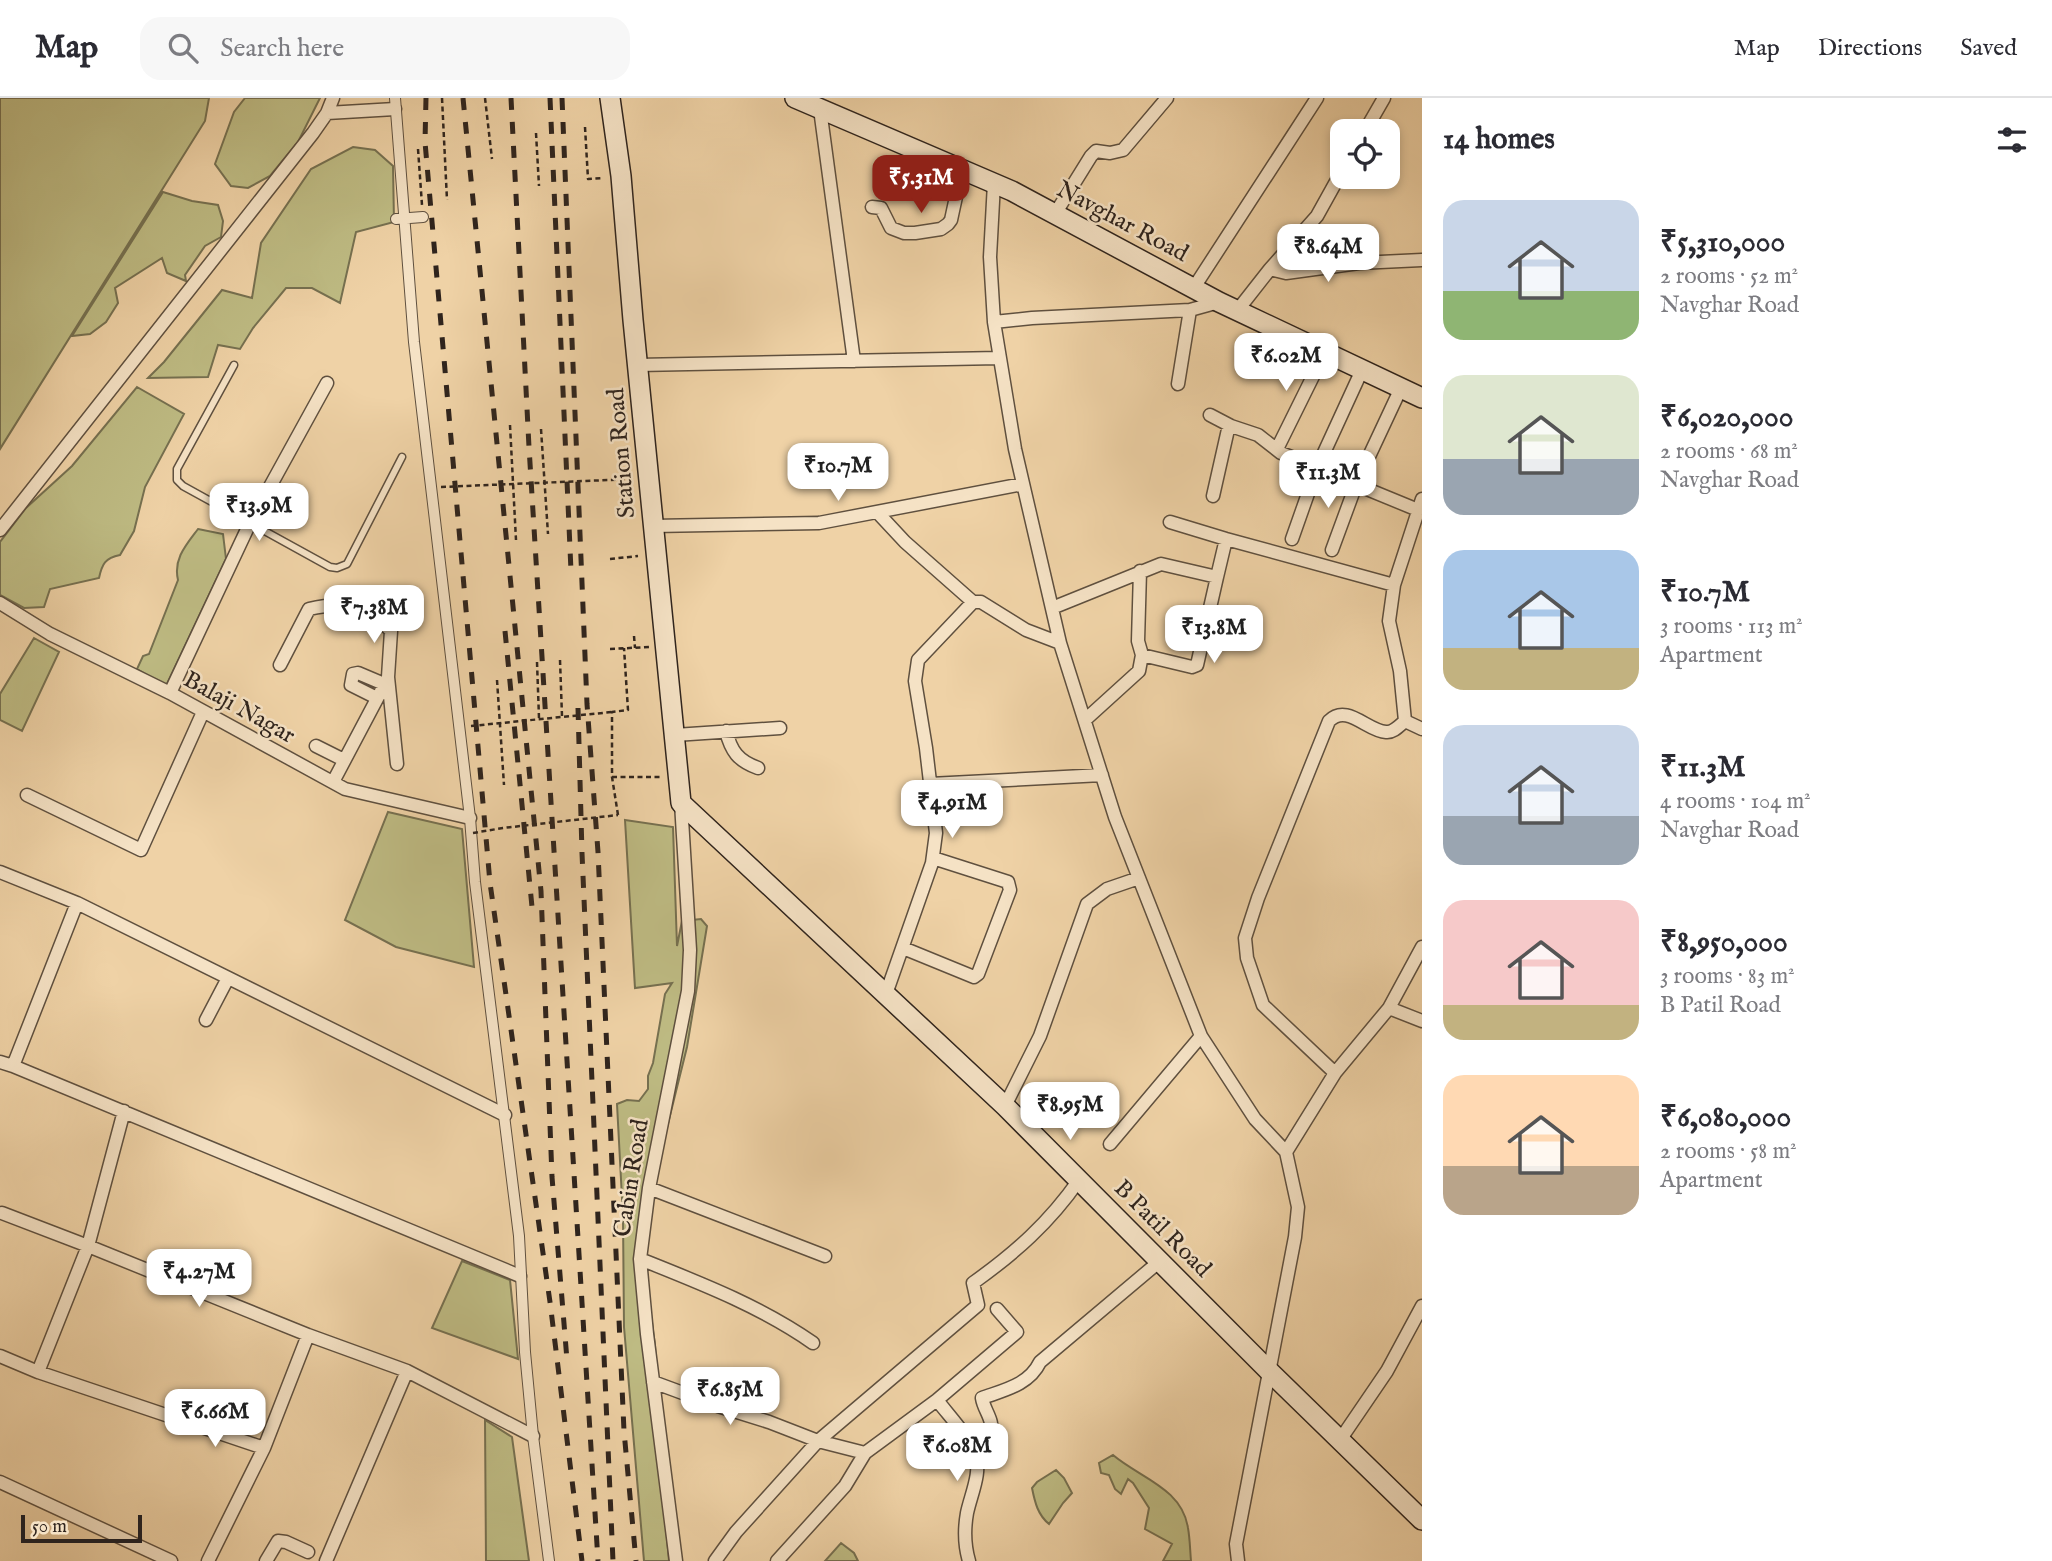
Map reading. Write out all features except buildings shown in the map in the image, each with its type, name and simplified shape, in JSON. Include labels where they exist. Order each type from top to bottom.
[{"type":"main road","name":"Station Road","points":[[610,98],[621,176],[655,555],[681,803]]},
{"type":"main road","name":"Navghar Road","points":[[795,98],[994,183],[1219,302],[1422,398]]},
{"type":"main road","name":"B Patil Road","points":[[681,803],[1005,1106],[1422,1520]]},
{"type":"street","points":[[0,530],[225,247],[327,113],[333,98]]},
{"type":"street","points":[[1055,214],[1091,156],[1096,151],[1110,153],[1123,150],[1167,98]]},
{"type":"street","points":[[1194,289],[1317,98]]},
{"type":"street","points":[[1372,119],[1384,98]]},
{"type":"street","points":[[327,113],[395,103],[400,219],[443,552],[448,644],[519,1236],[533,1436],[549,1561]]},
{"type":"street","points":[[820,109],[854,361]]},
{"type":"street","points":[[872,208],[881,208],[891,228],[904,233],[941,229],[951,220],[962,169]]},
{"type":"street","points":[[994,183],[990,257],[999,358],[1023,484],[1060,643],[1115,817],[1200,1036],[1255,1119],[1286,1152],[1298,1207],[1295,1237],[1236,1544],[1238,1561]]},
{"type":"street","points":[[1237,311],[1317,216],[1332,189]]},
{"type":"street","points":[[400,219],[423,217]]},
{"type":"street","points":[[1270,269],[1286,273],[1359,263],[1422,260]]},
{"type":"street","points":[[994,322],[1190,310],[1219,302]]},
{"type":"street","points":[[1178,384],[1190,310]]},
{"type":"street","points":[[1277,449],[1325,352]]},
{"type":"street","points":[[638,365],[999,358]]},
{"type":"street","points":[[1292,539],[1317,468],[1362,370]]},
{"type":"street","points":[[170,693],[250,523],[327,383]]},
{"type":"street","points":[[1332,550],[1357,482],[1401,388]]},
{"type":"street","points":[[1210,415],[1258,435],[1281,453],[1357,482],[1362,487],[1420,505],[1394,585],[1389,621],[1400,671],[1405,721]]},
{"type":"street","points":[[1213,496],[1229,425]]},
{"type":"street","points":[[653,526],[819,523],[1023,484]]},
{"type":"street","points":[[877,512],[905,542],[973,602],[981,603],[1026,630],[1060,643]]},
{"type":"street","points":[[1170,522],[1226,540],[1394,585]]},
{"type":"street","points":[[1142,655],[1192,667],[1196,665],[1226,540]]},
{"type":"street","points":[[1052,608],[1161,564],[1217,577]]},
{"type":"street","points":[[1085,720],[1139,671],[1142,655],[1138,641],[1140,571]]},
{"type":"street","points":[[886,995],[933,858],[936,833],[915,681],[918,660],[973,602]]},
{"type":"street","name":"Balaji Nagar","points":[[0,603],[50,634],[170,693],[345,789],[470,818]]},
{"type":"street","points":[[280,665],[309,609],[345,604],[366,611],[384,624],[391,631],[386,681],[397,764]]},
{"type":"street","points":[[377,698],[351,685],[354,674],[386,681]]},
{"type":"street","points":[[332,782],[386,681]]},
{"type":"street","points":[[27,794],[141,850],[203,712]]},
{"type":"street","points":[[1335,1073],[1263,1005],[1247,958],[1245,938],[1258,898],[1329,721],[1334,716],[1345,715],[1385,732],[1394,730],[1405,721]]},
{"type":"street","points":[[1405,721],[1422,729]]},
{"type":"street","points":[[675,735],[780,728]]},
{"type":"street","points":[[726,731],[733,753],[758,768]]},
{"type":"street","points":[[316,746],[344,760]]},
{"type":"street","points":[[930,784],[1102,775]]},
{"type":"street","name":"Cabin Road","points":[[676,1561],[640,1259],[649,1188],[688,991],[690,950],[681,803]]},
{"type":"street","points":[[903,948],[974,977],[978,974],[1010,890],[1008,882],[933,858]]},
{"type":"street","points":[[0,872],[77,903],[505,1115]]},
{"type":"street","points":[[1005,1106],[1040,1036],[1087,904],[1107,889],[1139,878]]},
{"type":"street","points":[[77,903],[6,1064],[520,1276]]},
{"type":"street","points":[[1286,1152],[1335,1073],[1389,1008],[1422,947]]},
{"type":"street","points":[[206,1020],[228,978]]},
{"type":"street","points":[[1389,1008],[1422,1021]]},
{"type":"street","points":[[1110,1144],[1200,1036]]},
{"type":"street","points":[[38,1372],[88,1245],[124,1111]]},
{"type":"street","points":[[715,1561],[736,1532],[818,1441],[978,1305],[973,1283],[1007,1258],[1059,1209],[1079,1180]]},
{"type":"street","points":[[649,1188],[825,1256]]},
{"type":"street","points":[[2,1213],[88,1245],[308,1335],[407,1371],[533,1436]]},
{"type":"street","points":[[640,1259],[726,1293],[788,1326],[813,1343]]},
{"type":"street","points":[[970,1444],[991,1434],[990,1415],[982,1403],[982,1398],[1026,1381],[1040,1362],[1160,1261]]},
{"type":"street","points":[[1340,1440],[1387,1371],[1422,1306]]},
{"type":"street","points":[[777,1561],[845,1486],[865,1453],[937,1400],[1017,1332],[997,1309]]},
{"type":"street","points":[[208,1561],[264,1448],[308,1335]]},
{"type":"street","points":[[0,1356],[38,1372],[264,1448]]},
{"type":"street","points":[[326,1561],[407,1371]]},
{"type":"street","points":[[653,1382],[818,1441],[865,1453]]},
{"type":"street","points":[[937,1400],[976,1456],[978,1467],[967,1515],[964,1544],[969,1561]]},
{"type":"street","points":[[0,1482],[170,1561]]},
{"type":"street","points":[[265,1561],[278,1541],[308,1552]]},
{"type":"lane","points":[[234,365],[175,475],[183,486],[250,523],[330,566],[337,568],[347,564],[402,457]]},
{"type":"path","points":[[442,98],[447,200]]},
{"type":"path","points":[[485,98],[492,159]]},
{"type":"path","points":[[585,127],[589,178]]},
{"type":"path","points":[[536,133],[539,186]]},
{"type":"path","points":[[418,149],[423,217]]},
{"type":"path","points":[[510,425],[516,540]]},
{"type":"path","points":[[541,429],[548,534]]},
{"type":"path","points":[[441,487],[632,479]]},
{"type":"path","points":[[610,559],[655,555]]},
{"type":"path","points":[[634,636],[635,648]]},
{"type":"path","points":[[610,649],[665,646]]},
{"type":"path","points":[[471,726],[628,710],[624,648]]},
{"type":"path","points":[[560,660],[562,716]]},
{"type":"path","points":[[537,662],[539,718]]},
{"type":"path","points":[[497,680],[504,785]]},
{"type":"path","points":[[473,833],[618,815],[612,777],[612,712]]},
{"type":"path","points":[[612,777],[678,777]]},
{"type":"shaded area","points":[[0,98],[209,98],[205,121],[0,449]]},
{"type":"shaded area","points":[[245,98],[320,98],[298,142],[270,176],[248,188],[231,186],[215,164],[234,112]]},
{"type":"shaded area","points":[[353,147],[375,150],[393,166],[394,222],[356,232],[340,303],[312,288],[286,288],[253,328],[240,349],[218,345],[208,377],[148,378],[222,290],[252,298],[261,243],[311,169]]},
{"type":"shaded area","points":[[163,192],[218,205],[223,221],[221,237],[205,246],[185,275],[186,281],[167,273],[162,258],[115,288],[118,303],[106,322],[90,334],[72,336]]},
{"type":"shaded area","points":[[137,387],[184,414],[145,487],[134,531],[120,555],[105,562],[99,578],[50,589],[44,607],[24,608],[0,595],[0,542],[26,508],[72,466]]},
{"type":"shaded area","points":[[198,529],[223,534],[226,559],[166,686],[137,669],[143,656],[149,654],[178,580],[179,559]]},
{"type":"shaded area","points":[[34,638],[59,652],[22,731],[0,720],[0,694]]},
{"type":"shaded area","points":[[388,812],[462,829],[474,967],[396,947],[345,920]]},
{"type":"shaded area","points":[[625,820],[673,827],[677,946],[682,921],[701,919],[707,926],[687,1047],[657,1168],[645,1237],[669,1561],[644,1561],[624,1327],[623,1217],[617,1104],[627,1100],[639,1101],[648,1089],[648,1076],[653,1063],[665,994],[672,983],[635,988]]},
{"type":"shaded area","points":[[462,1261],[510,1280],[518,1359],[432,1328]]},
{"type":"shaded area","points":[[485,1420],[512,1437],[529,1561],[486,1561]]},
{"type":"shaded area","points":[[1113,1455],[1169,1493],[1178,1503],[1188,1528],[1191,1561],[1163,1561],[1172,1544],[1145,1529],[1149,1508],[1133,1483],[1128,1479],[1121,1494],[1115,1489],[1109,1475],[1101,1473],[1099,1463]]},
{"type":"shaded area","points":[[1056,1470],[1072,1493],[1049,1524],[1037,1508],[1032,1488]]},
{"type":"shaded area","points":[[841,1543],[854,1553],[858,1561],[825,1561]]},
{"type":"railway","points":[[426,98],[425,142],[490,883],[550,1302],[582,1561]]},
{"type":"railway","points":[[463,98],[541,891],[552,1177],[567,1360]]},
{"type":"railway","points":[[511,98],[529,447],[598,1561]]},
{"type":"railway","points":[[550,98],[571,571]]},
{"type":"railway","points":[[562,98],[587,704],[598,852],[624,1431],[636,1561]]},
{"type":"railway","points":[[505,631],[533,917]]},
{"type":"railway","points":[[578,708],[613,1561]]}]
